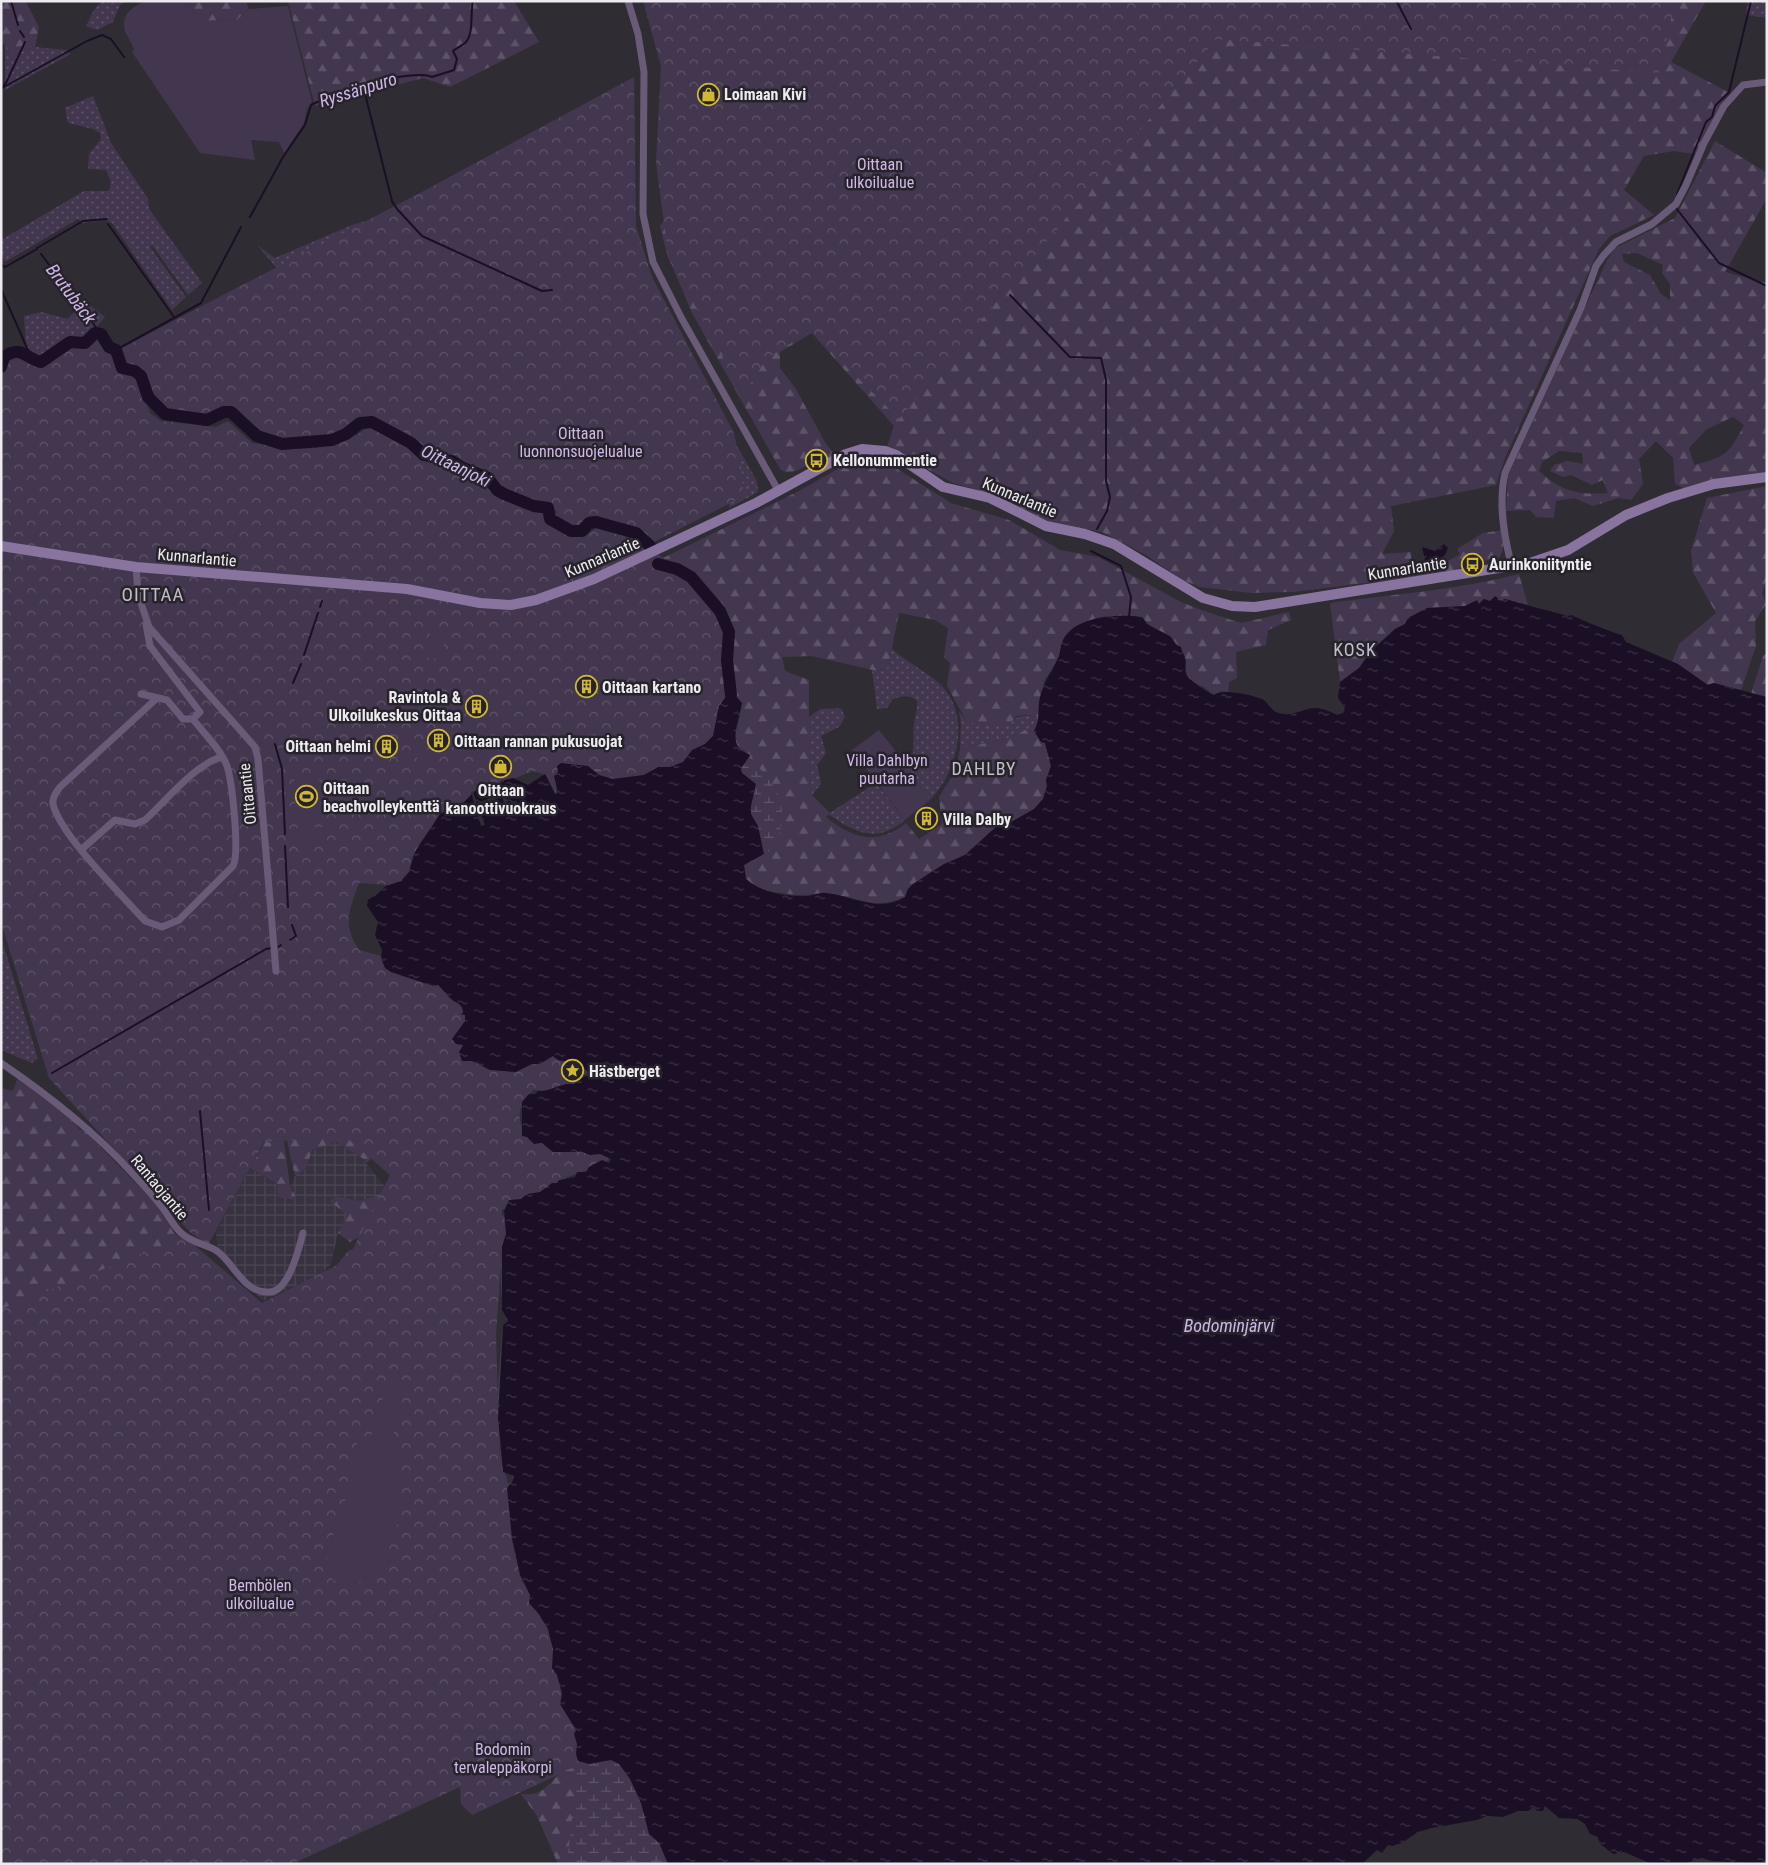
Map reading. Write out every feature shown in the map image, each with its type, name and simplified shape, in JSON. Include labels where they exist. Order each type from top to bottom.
[{"type":"main road","name":"Kunnarlantie","points":[[1,546],[136,568],[407,589],[480,603],[511,605],[536,600],[594,579],[696,532],[852,452],[862,449],[885,451],[896,455],[943,486],[990,498],[1046,526],[1100,538],[1193,593],[1216,602],[1240,607],[1272,605],[1512,567],[1542,560],[1568,550],[1626,515],[1668,498],[1714,484],[1767,476]]},
{"type":"street","points":[[628,1],[638,34],[644,72],[643,214],[653,262],[682,319],[778,490]]},
{"type":"street","points":[[1512,567],[1502,516],[1501,495],[1504,473],[1581,308],[1596,266],[1612,245],[1652,224],[1676,204],[1686,186],[1704,143],[1724,106],[1743,85],[1767,82]]},
{"type":"street","name":"Oittaantie","points":[[136,568],[138,594],[146,621],[255,747],[258,759],[276,971]]},
{"type":"street","points":[[140,694],[166,700],[184,719],[193,719],[198,716],[198,708],[150,646],[146,621]]},
{"type":"street","points":[[156,699],[60,787],[54,796],[53,803],[70,838],[82,849],[145,921],[162,927],[179,920],[233,866],[236,860],[229,774],[222,757],[193,719]]},
{"type":"street","points":[[82,849],[115,820],[136,824],[145,820],[196,771],[214,759],[222,757]]},
{"type":"street","name":"Rantaojantie","points":[[1,1063],[32,1084],[71,1116],[131,1172],[161,1205],[181,1232],[197,1244],[216,1251],[252,1288],[270,1292],[276,1290],[291,1273],[303,1233]]},
{"type":"shaded area","points":[[336,1142],[362,1158],[389,1192],[359,1201],[337,1196],[331,1201],[348,1215],[338,1233],[331,1264],[322,1273],[263,1301],[218,1255],[216,1232],[250,1168],[297,1197],[290,1187],[295,1176],[306,1169],[312,1150]]},
{"type":"green space","points":[[1,1],[24,1],[27,4],[39,27],[35,47],[13,54],[1,40]]},
{"type":"green space","points":[[102,1],[125,1],[120,5],[113,22],[97,30],[86,26],[94,10]]},
{"type":"green space","points":[[146,1],[187,1],[201,21],[237,20],[249,9],[288,6],[312,102],[307,109],[304,123],[284,153],[279,142],[251,140],[255,160],[200,153],[132,52],[134,50],[125,31],[124,20],[132,8]]},
{"type":"green space","points":[[187,1],[220,3],[222,1],[246,1],[249,9],[237,20],[201,21]]},
{"type":"green space","points":[[288,1],[514,1],[539,42],[450,87],[423,78],[315,106]]},
{"type":"green space","name":"Oittaan ulkoilualue","points":[[643,1],[1675,1],[1659,73],[1216,39],[899,419],[811,331],[767,358],[742,397],[709,330],[669,260],[656,163],[661,66]]},
{"type":"green space","points":[[763,1],[1706,1],[1671,62],[1728,92],[1695,154],[1674,151],[1644,156],[1624,190],[1654,215],[1610,236],[1599,249],[1505,458],[1496,485],[1391,506],[1394,531],[1382,554],[1411,552],[1412,569],[1438,567],[1460,554],[1457,549],[1483,533],[1503,530],[1503,549],[1498,559],[1468,562],[1455,572],[1293,592],[1251,593],[1200,587],[1182,580],[1146,555],[1102,532],[1047,522],[992,494],[953,483],[887,447],[894,426],[812,333],[780,352],[780,368],[796,389],[826,444],[836,455],[822,460],[821,457],[795,471],[784,472],[780,469],[692,313],[666,251],[660,226],[670,211]]},
{"type":"green space","points":[[1748,1],[1767,1],[1767,18],[1746,15]]},
{"type":"green space","points":[[5,45],[13,54],[35,47],[66,50],[71,54],[5,90]]},
{"type":"green space","name":"Bembölen ulkoilualue","points":[[634,77],[636,226],[652,277],[734,433],[742,472],[743,489],[748,494],[652,543],[637,531],[589,516],[579,529],[552,518],[557,512],[551,506],[503,489],[490,472],[424,454],[384,422],[359,420],[329,439],[294,442],[256,438],[231,415],[212,421],[166,416],[161,412],[145,371],[125,367],[120,350],[114,352],[119,369],[138,378],[150,413],[161,421],[216,427],[228,421],[252,443],[296,449],[317,448],[357,435],[368,427],[382,427],[427,459],[447,461],[487,478],[493,489],[507,497],[533,508],[546,509],[548,520],[570,533],[587,535],[596,528],[642,541],[723,607],[731,632],[725,641],[716,725],[713,734],[698,750],[668,767],[622,779],[614,774],[598,769],[566,774],[557,777],[556,794],[546,775],[533,771],[503,783],[500,780],[501,784],[478,788],[463,803],[444,811],[421,841],[412,858],[409,872],[401,881],[390,885],[359,883],[352,901],[349,917],[350,933],[359,950],[385,957],[391,967],[411,978],[428,979],[452,990],[466,1006],[465,1024],[458,1037],[473,1062],[543,1053],[577,1055],[591,1073],[579,1075],[577,1084],[545,1091],[533,1090],[521,1108],[520,1118],[523,1129],[611,1152],[606,1164],[567,1177],[553,1187],[502,1210],[502,1216],[517,1210],[502,1251],[496,1334],[499,1449],[511,1495],[511,1531],[521,1557],[522,1581],[541,1607],[564,1687],[577,1721],[583,1763],[472,1815],[461,1804],[460,1787],[292,1864],[1,1864],[1,1309],[185,1237],[262,1303],[337,1265],[348,1251],[353,1249],[390,1175],[346,1137],[264,1142],[208,1245],[190,1232],[49,1078],[1,922],[1,366],[7,354],[25,354],[39,366],[52,362],[68,344],[79,342],[85,346],[97,334],[110,346],[123,347],[420,193]]},
{"type":"green space","points":[[93,96],[111,143],[148,199],[149,209],[202,283],[188,295],[152,245],[150,247],[186,297],[172,310],[112,223],[106,220],[83,223],[78,219],[5,262],[1,254],[1,240],[84,191],[109,191],[111,182],[106,170],[88,169],[89,154],[101,139],[100,133],[93,129],[68,123],[65,108]]},
{"type":"green space","points":[[1715,141],[1767,173],[1767,198],[1725,272],[1767,283],[1767,473],[1686,489],[1675,484],[1673,458],[1656,441],[1639,459],[1643,484],[1631,500],[1619,498],[1593,506],[1574,498],[1556,501],[1554,518],[1536,517],[1530,510],[1506,511],[1508,476],[1607,260],[1615,248],[1675,218]],"holes":[[[1637,253],[1663,265],[1662,273],[1670,284],[1670,300],[1661,294],[1650,275],[1624,262],[1622,254]],[[1733,417],[1744,425],[1725,453],[1694,465],[1689,448],[1707,429]],[[1559,451],[1582,453],[1583,464],[1567,461],[1554,465],[1550,471],[1563,477],[1571,475],[1592,485],[1603,480],[1608,493],[1588,493],[1563,488],[1539,471],[1542,462]]]},
{"type":"green space","points":[[377,218],[281,273],[257,245],[275,258],[352,225]]},
{"type":"green space","points":[[84,301],[105,317],[93,331],[93,342],[85,349],[79,342],[74,341],[41,362],[18,366],[1,374],[1,362],[26,349],[24,316],[41,312],[68,319]]},
{"type":"green space","points":[[729,432],[757,481],[758,492],[729,508]]},
{"type":"green space","points":[[880,458],[951,503],[1009,520],[1060,550],[1098,557],[1181,602],[1241,623],[1289,612],[1291,620],[1268,630],[1266,645],[1236,652],[1237,678],[1229,682],[1228,692],[1221,691],[1214,695],[1204,687],[1193,683],[1187,676],[1185,658],[1181,647],[1170,636],[1149,625],[1144,618],[1107,617],[1079,625],[1068,633],[1059,658],[1044,681],[1039,717],[1017,716],[1010,723],[993,727],[967,722],[947,686],[950,663],[944,657],[948,628],[935,620],[899,613],[888,667],[877,671],[812,656],[782,657],[785,671],[809,680],[809,767],[812,795],[830,813],[826,817],[836,825],[856,835],[875,837],[885,835],[906,823],[919,839],[942,824],[939,797],[955,772],[960,749],[1012,737],[1025,730],[1034,731],[1041,742],[1045,743],[1051,766],[1046,780],[1047,786],[1043,799],[1034,809],[1004,826],[998,825],[965,855],[944,864],[913,884],[908,889],[905,897],[876,904],[834,894],[796,895],[768,891],[756,887],[746,879],[744,865],[748,862],[745,751],[736,743],[735,739],[740,713],[735,695],[728,695],[719,706],[713,736],[683,762],[670,767],[658,767],[644,775],[613,779],[599,775],[588,766],[661,559],[799,491],[850,462]]},
{"type":"green space","points":[[1767,486],[1767,578],[1762,593],[1766,604],[1755,621],[1756,646],[1741,690],[1714,683],[1708,685],[1672,662],[1679,644],[1716,613],[1693,572],[1691,551],[1707,498]]},
{"type":"green space","points":[[1519,574],[1528,605],[1505,599],[1500,601],[1497,596],[1490,601],[1483,599],[1479,604],[1475,601],[1465,606],[1427,608],[1408,618],[1405,624],[1395,629],[1371,651],[1359,668],[1340,682],[1330,603],[1449,588]]},
{"type":"green space","points":[[430,632],[445,634],[442,659],[427,658]]},
{"type":"green space","points":[[892,649],[930,675],[941,685],[951,698],[956,713],[958,728],[954,760],[947,775],[930,800],[906,768],[912,759],[913,753],[917,701],[909,696],[900,697],[893,699],[887,708],[877,709],[872,670],[877,671],[888,667]]},
{"type":"green space","points":[[1767,653],[1767,697],[1751,694],[1763,656]]},
{"type":"green space","points":[[742,703],[736,732],[737,744],[740,749],[750,755],[750,759],[769,779],[780,799],[782,809],[780,834],[775,848],[744,865],[731,724]]},
{"type":"green space","points":[[841,708],[845,717],[839,727],[821,736],[826,753],[817,765],[821,784],[812,795],[809,767],[809,717],[820,709]]},
{"type":"green space","points":[[959,711],[967,722],[1010,723],[1016,718],[1023,716],[1039,717],[1034,731],[1025,730],[1012,737],[960,749],[961,723]]},
{"type":"green space","name":"Villa Dahlbyn puutarha","points":[[879,730],[905,763],[909,760],[913,750],[910,762],[906,768],[930,800],[905,820],[852,750]]},
{"type":"green space","points":[[422,740],[433,759],[422,766],[411,747]]},
{"type":"green space","name":"Oittaan beachvolleykenttä","points":[[319,774],[321,819],[296,820],[294,776]]},
{"type":"green space","points":[[876,783],[905,820],[895,827],[885,832],[866,833],[857,831],[828,814]]},
{"type":"green space","points":[[323,827],[323,840],[295,841],[294,828]]},
{"type":"green space","points":[[1,937],[37,1056],[37,1059],[32,1063],[1,1050]]},
{"type":"green space","points":[[18,1077],[72,1119],[79,1129],[86,1132],[157,1205],[174,1233],[188,1243],[1,1666],[1,1088],[13,1091]]},
{"type":"green space","points":[[320,1136],[346,1136],[372,1157],[367,1163],[336,1142],[312,1150],[306,1169],[295,1176],[287,1141]]},
{"type":"green space","points":[[284,1141],[290,1187],[297,1198],[294,1200],[277,1197],[277,1184],[250,1168],[265,1142]]},
{"type":"green space","points":[[389,1192],[361,1236],[350,1242],[338,1233],[347,1215],[330,1201],[337,1196],[359,1201]]},
{"type":"green space","points":[[505,1209],[753,1864],[567,1864],[578,1761],[550,1634],[529,1601],[512,1539],[507,1485],[513,1480],[512,1473],[505,1473],[504,1471],[498,1434],[497,1416],[503,1325],[508,1321],[504,1314],[501,1286]]},
{"type":"green space","points":[[395,1383],[405,1390],[392,1440],[398,1446],[400,1489],[398,1524],[385,1540],[390,1568],[374,1577],[344,1587],[325,1574],[329,1551],[349,1488],[355,1449],[360,1438],[371,1436],[384,1395]]},
{"type":"green space","points":[[578,1761],[668,1864],[558,1864],[537,1816],[521,1794],[541,1791],[564,1769]]},
{"type":"water","points":[[1444,544],[1448,548],[1445,555],[1435,562],[1425,561],[1422,547],[1435,551]]},
{"type":"water","name":"Bodominjärvi","points":[[1495,596],[1500,601],[1505,599],[1568,616],[1572,615],[1622,635],[1626,642],[1678,664],[1708,685],[1714,683],[1767,697],[1767,1864],[1712,1861],[1702,1858],[1686,1863],[1652,1864],[1624,1852],[1613,1854],[1599,1843],[1598,1837],[1590,1834],[1585,1824],[1577,1819],[1559,1818],[1545,1806],[1543,1811],[1537,1811],[1534,1807],[1528,1811],[1518,1811],[1503,1817],[1487,1816],[1477,1820],[1418,1832],[1402,1843],[1392,1846],[1388,1845],[1382,1853],[1377,1850],[1362,1864],[668,1864],[659,1843],[649,1834],[641,1803],[630,1779],[619,1764],[611,1760],[589,1764],[578,1761],[576,1754],[577,1744],[574,1734],[576,1730],[560,1704],[562,1694],[557,1675],[552,1668],[553,1649],[548,1629],[529,1603],[530,1595],[520,1575],[512,1539],[507,1488],[514,1476],[503,1472],[498,1418],[503,1325],[508,1321],[502,1310],[502,1246],[506,1234],[504,1211],[509,1200],[521,1199],[527,1194],[540,1192],[552,1183],[575,1177],[577,1172],[586,1172],[589,1167],[602,1160],[609,1163],[611,1159],[600,1154],[553,1152],[542,1143],[534,1144],[527,1137],[522,1136],[522,1102],[529,1094],[535,1094],[538,1091],[565,1084],[574,1084],[585,1076],[591,1076],[578,1061],[561,1061],[553,1056],[540,1064],[532,1064],[516,1072],[490,1070],[472,1061],[462,1061],[459,1052],[463,1045],[456,1044],[452,1039],[465,1021],[465,1015],[460,1014],[463,1013],[462,1007],[452,1000],[438,985],[433,986],[391,972],[385,968],[381,958],[382,950],[375,935],[378,922],[367,906],[368,899],[375,896],[386,886],[401,881],[409,872],[415,852],[440,814],[463,803],[478,788],[490,784],[501,784],[502,779],[503,783],[504,780],[513,778],[528,785],[545,774],[555,794],[558,793],[554,776],[558,772],[557,766],[561,763],[588,766],[599,775],[613,779],[644,775],[658,767],[670,767],[683,762],[692,750],[705,744],[713,736],[719,706],[728,694],[735,695],[742,703],[736,738],[740,749],[750,755],[741,769],[742,773],[756,784],[751,814],[758,826],[764,854],[744,865],[746,879],[759,888],[784,895],[808,896],[824,893],[876,904],[895,902],[905,897],[908,889],[913,884],[944,864],[965,855],[998,825],[1004,826],[1034,809],[1043,799],[1047,786],[1046,780],[1051,766],[1045,743],[1041,742],[1034,731],[1037,723],[1039,701],[1044,686],[1059,656],[1063,640],[1078,625],[1110,616],[1142,617],[1147,624],[1171,637],[1176,645],[1181,647],[1186,660],[1185,670],[1188,677],[1214,695],[1230,692],[1257,697],[1264,700],[1274,711],[1282,714],[1292,714],[1317,708],[1337,715],[1343,713],[1345,708],[1338,697],[1340,682],[1359,668],[1371,651],[1395,629],[1405,624],[1408,618],[1427,608],[1465,606],[1477,600],[1479,604],[1484,599],[1490,601]]},
{"type":"pier","points":[[501,784],[512,815],[509,816],[502,797],[478,806],[485,825],[481,826],[471,792],[473,791],[477,803],[501,794],[498,785]]},
{"type":"waterway","name":"Brutubäck","points":[[11,1],[18,25]]},
{"type":"waterway","name":"Ryssänpuro","points":[[250,217],[283,157],[305,125],[311,105],[337,97],[358,86],[404,76],[425,75],[432,77],[454,70],[457,59],[453,51],[465,43],[468,38],[471,28],[473,1]]},
{"type":"waterway","points":[[1394,1],[1397,2],[1411,29]]},
{"type":"waterway","points":[[1677,194],[1706,122],[1712,117],[1715,106],[1729,92],[1751,1]]},
{"type":"waterway","name":"Brutubäck","points":[[20,31],[24,37]]},
{"type":"waterway","points":[[4,87],[87,41],[102,35],[111,39],[124,57]]},
{"type":"waterway","name":"Brutubäck","points":[[1,89],[6,83],[25,42]]},
{"type":"waterway","points":[[363,86],[392,201],[422,236],[542,291],[552,290]]},
{"type":"waterway","points":[[1676,208],[1719,263],[1767,286]]},
{"type":"waterway","points":[[37,248],[83,221],[107,219]]},
{"type":"waterway","points":[[108,224],[174,317]]},
{"type":"waterway","name":"Ryssänpuro","points":[[116,350],[201,303],[241,227]]},
{"type":"waterway","name":"Brutubäck","points":[[1,264],[4,267],[7,266],[37,249]]},
{"type":"waterway","name":"Brutubäck","points":[[41,254],[101,334]]},
{"type":"waterway","name":"Brutubäck","points":[[1,289],[31,357]]},
{"type":"waterway","points":[[1010,295],[1070,357],[1101,358],[1106,380],[1106,481],[1110,497],[1107,511],[1097,529]]},
{"type":"waterway","name":"Oittaanjoki","points":[[1,367],[4,357],[10,353],[20,352],[41,362],[70,342],[85,343],[95,333],[101,334],[109,347],[116,350],[122,368],[135,371],[141,376],[148,397],[165,414],[207,420],[224,412],[231,412],[257,436],[282,444],[332,440],[346,434],[360,423],[372,422],[411,443],[424,455],[452,461],[461,467],[488,478],[497,490],[504,494],[534,506],[548,508],[550,519],[571,531],[582,531],[589,523],[596,522],[636,533],[650,546]]},
{"type":"waterway","points":[[1091,551],[1121,566],[1131,597],[1129,617]]},
{"type":"waterway","name":"Oittaanjoki","points":[[658,564],[677,569],[691,577],[720,611],[729,632],[727,660],[731,695]]},
{"type":"waterway","points":[[320,607],[322,601]]},
{"type":"waterway","points":[[304,655],[318,613]]},
{"type":"waterway","points":[[293,683],[301,664]]},
{"type":"waterway","points":[[275,744],[282,769],[285,834]]},
{"type":"waterway","points":[[285,846],[288,907]]},
{"type":"waterway","points":[[290,940],[296,936],[292,925]]},
{"type":"waterway","points":[[52,1073],[266,949],[271,948]]},
{"type":"waterway","points":[[200,1111],[209,1210]]},
{"type":"place","name":"Loimaan Kivi","points":[[708,94]]},
{"type":"place","name":"Kellonummentie","points":[[817,460]]},
{"type":"place","name":"Aurinkoniityntie","points":[[1473,564]]},
{"type":"place","name":"Oittaan kartano","points":[[586,687]]},
{"type":"place","name":"Ravintola & Ulkoilukeskus Oittaa","points":[[477,706]]},
{"type":"place","name":"Oittaan rannan pukusuojat","points":[[438,741]]},
{"type":"place","name":"Oittaan helmi","points":[[387,746]]},
{"type":"place","name":"Oittaan kanoottivuokraus","points":[[501,766]]},
{"type":"place","name":"Oittaan beachvolleykenttä","points":[[307,797]]},
{"type":"place","name":"Villa Dalby","points":[[927,819]]},
{"type":"place","name":"Hästberget","points":[[573,1071]]},
{"type":"district","name":"OITTAA","points":[[153,594]]},
{"type":"district","name":"KOSK","points":[[1355,650]]},
{"type":"district","name":"DAHLBY","points":[[984,769]]},
{"type":"park label","name":"Oittaan luonnonsuojelualue","points":[[581,442]]},
{"type":"park label","name":"Bodomin tervaleppäkorpi","points":[[503,1758]]}]
